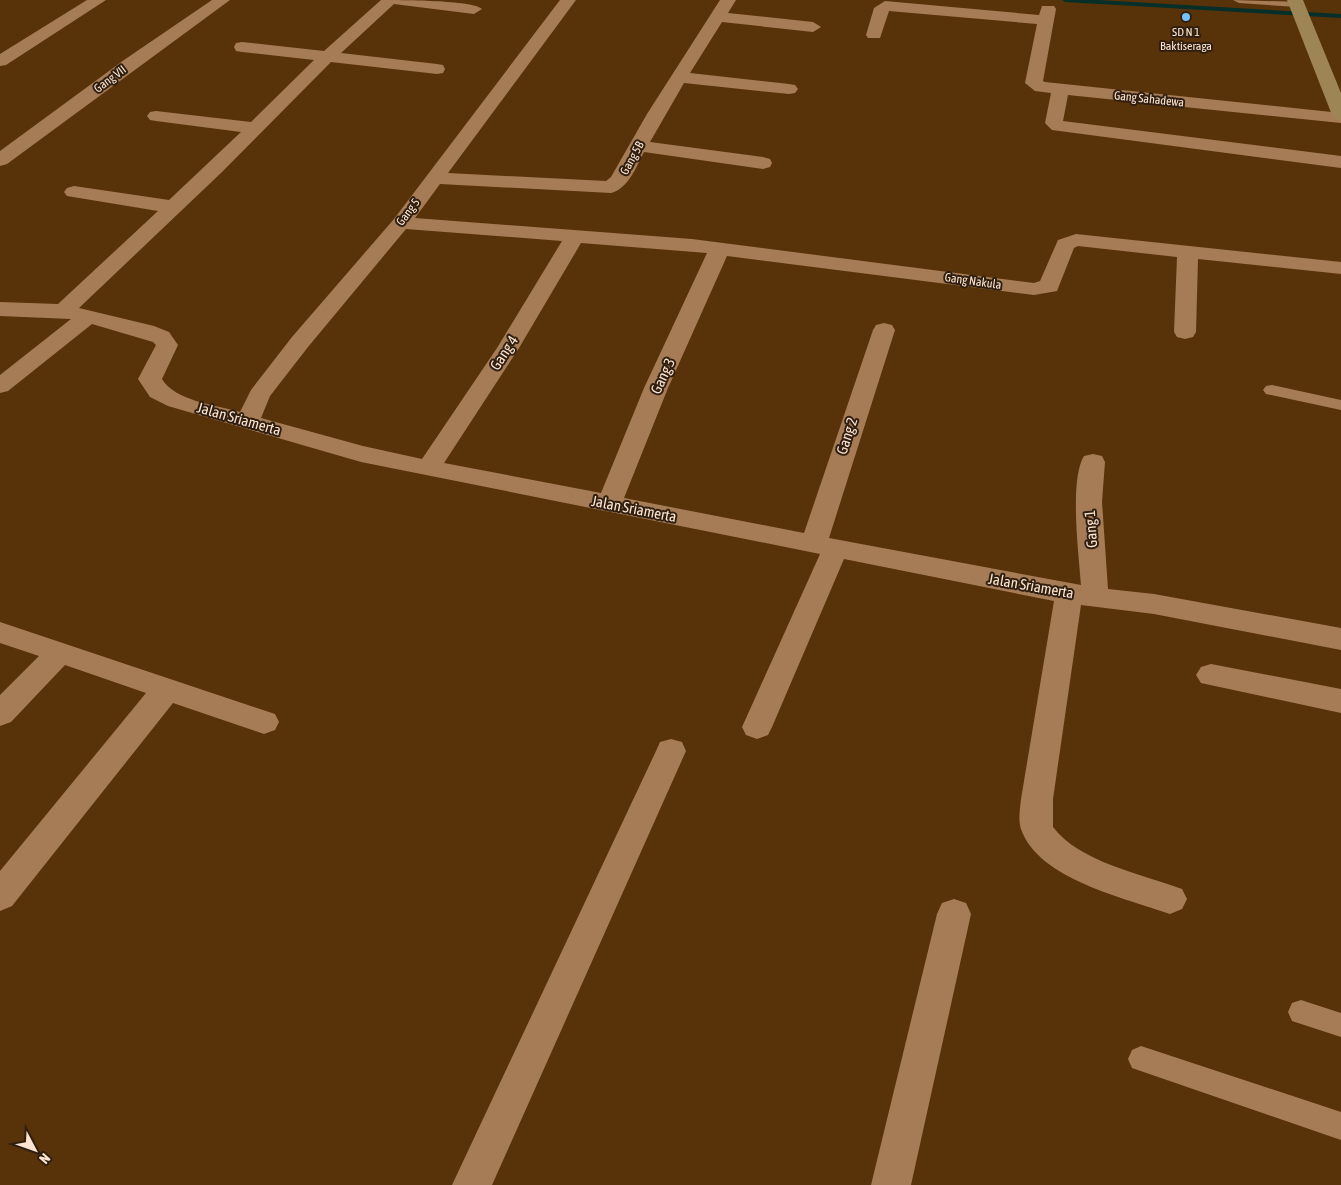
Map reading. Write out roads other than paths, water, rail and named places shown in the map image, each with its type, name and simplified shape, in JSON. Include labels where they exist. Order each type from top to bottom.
[{"type":"main road","points":[[1299,9],[1337,94],[1341,116]]},
{"type":"street","points":[[0,61],[98,0]]},
{"type":"street","name":"Gang VII","points":[[0,160],[222,0]]},
{"type":"street","points":[[0,386],[74,315],[173,207],[328,56],[390,0]]},
{"type":"street","points":[[395,0],[474,9]]},
{"type":"street","name":"Gang 5","points":[[247,422],[259,395],[294,349],[401,223],[568,0]]},
{"type":"street","name":"Gang 5B","points":[[433,178],[611,187],[619,180],[679,77],[716,16],[728,0]]},
{"type":"street","points":[[874,35],[882,8],[886,3]]},
{"type":"street","name":"Gang Sahadewa","points":[[886,3],[1047,15],[1034,83],[1041,87],[1341,116]]},
{"type":"street","points":[[716,16],[813,26]]},
{"type":"street","points":[[242,47],[437,69]]},
{"type":"street","points":[[679,77],[789,89]]},
{"type":"street","points":[[1060,90],[1054,123],[1058,126],[1341,162]]},
{"type":"street","points":[[156,116],[256,128]]},
{"type":"street","points":[[638,146],[763,164]]},
{"type":"street","points":[[74,192],[173,207]]},
{"type":"street","name":"Gang Nakula","points":[[401,223],[720,248],[849,263],[1034,289],[1049,286],[1065,244],[1088,240],[1341,268]]},
{"type":"street","name":"Gang 4","points":[[428,468],[508,348],[575,236]]},
{"type":"street","name":"Gang 3","points":[[609,504],[656,388],[720,248]]},
{"type":"street","points":[[1184,332],[1188,251]]},
{"type":"street","name":"Jalan Sriamerta","points":[[0,309],[74,315],[122,325],[161,337],[167,345],[150,379],[158,392],[176,401],[361,454],[1082,595],[1154,604],[1341,639]]},
{"type":"street","name":"Gang 2","points":[[757,727],[825,546],[884,330]]},
{"type":"street","name":"Gang 1","points":[[1093,462],[1082,595],[1037,799],[1038,832],[1049,848],[1067,860],[1170,899]]},
{"type":"street","points":[[0,632],[264,722]]},
{"type":"street","points":[[0,714],[60,653]]},
{"type":"street","points":[[1211,675],[1341,701]]},
{"type":"street","points":[[0,896],[167,690]]},
{"type":"street","points":[[472,1185],[671,751]]},
{"type":"street","points":[[891,1185],[954,914]]},
{"type":"lane","points":[[1239,0],[1299,9]]},
{"type":"lane","points":[[1272,390],[1341,406]]},
{"type":"lane","points":[[1301,1012],[1341,1025]]},
{"type":"lane","points":[[1141,1060],[1341,1126]]},
{"type":"waterway","points":[[1065,0],[1341,16]]},
{"type":"place","name":"SD N 1 Baktiseraga","points":[[1186,17]]}]
